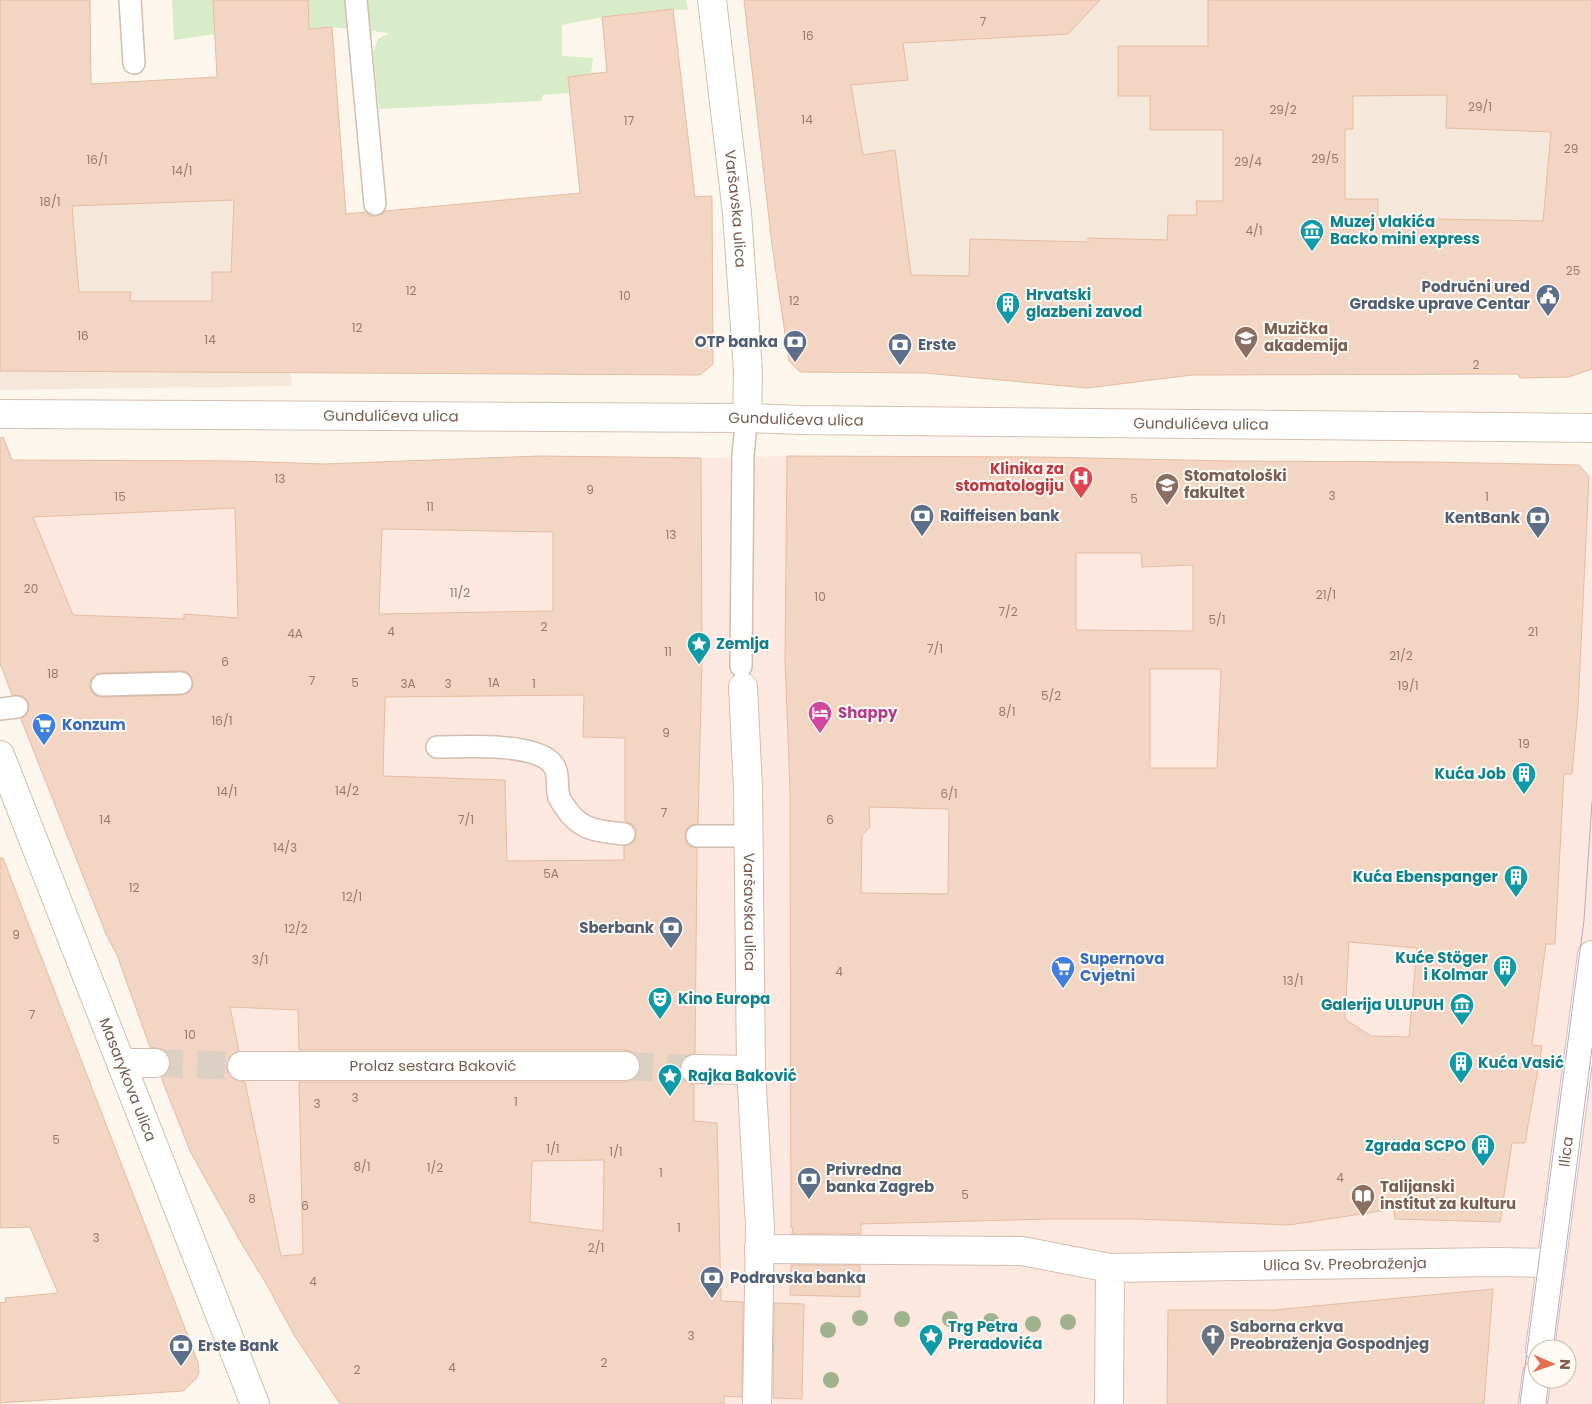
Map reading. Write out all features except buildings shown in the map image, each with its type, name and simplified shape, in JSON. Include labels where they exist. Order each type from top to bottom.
[{"type":"street","name":"Varšavska ulica","points":[[712,0],[738,213],[748,371],[746,418]]},
{"type":"street","name":"Gundulićeva ulica","points":[[0,414],[746,418],[1592,428]]},
{"type":"street","name":"Varšavska ulica","points":[[742,677],[748,788],[752,1070],[760,1238]]},
{"type":"street","name":"Masarykova ulica","points":[[0,755],[255,1404]]},
{"type":"street","name":"Ilica","points":[[1541,1339],[1592,955]]},
{"type":"street","points":[[121,1063],[155,1063]]},
{"type":"street","name":"Prolaz sestara Baković","points":[[242,1066],[625,1066]]},
{"type":"street","points":[[695,1069],[752,1070]]},
{"type":"street","points":[[757,1404],[760,1238],[1022,1251],[1110,1268],[1109,1404]]},
{"type":"street","name":"Ulica Sv. Preobraženja","points":[[1110,1268],[1496,1262],[1551,1263]]},
{"type":"street","points":[[1533,1404],[1535,1389]]},
{"type":"lane","points":[[130,0],[134,63]]},
{"type":"lane","points":[[356,0],[369,159],[375,204]]},
{"type":"lane","points":[[742,677],[743,454],[746,418]]},
{"type":"lane","points":[[102,685],[181,683]]},
{"type":"lane","points":[[437,746],[502,747],[532,752],[547,758],[554,765],[559,779],[559,798],[578,823],[596,831],[624,834]]},
{"type":"lane","points":[[698,836],[749,836]]},
{"type":"shaded area","points":[[744,0],[1592,0],[1592,364],[1585,371],[1569,377],[1520,378],[1518,374],[1192,375],[1086,388],[925,373],[800,372],[789,361],[772,245]]},
{"type":"shaded area","points":[[0,76],[238,153],[231,272],[290,371],[292,386],[0,390]]},
{"type":"shaded area","points":[[540,456],[701,458],[787,456],[1039,457],[1579,465],[1588,476],[1592,477],[1592,1404],[340,1404],[236,1234],[190,1152],[155,1063],[117,955],[106,934],[0,663],[0,460],[238,461],[324,464]]},
{"type":"green space","points":[[172,0],[686,0],[688,10],[641,12],[562,25],[562,56],[593,58],[591,74],[568,77],[569,93],[543,95],[541,101],[379,109],[373,52],[378,39],[389,33],[332,27],[215,34],[174,40]]},
{"type":"tunnel","points":[[155,1063],[242,1066]]},
{"type":"tunnel","points":[[625,1066],[695,1069]]},
{"type":"tram line","points":[[1520,1404],[1584,920],[1592,802]]},
{"type":"tram line","points":[[1554,1339],[1592,1048]]},
{"type":"tram line","points":[[1546,1404],[1548,1389]]},
{"type":"place","name":"Muzej vlakića Backo mini express","points":[[1312,252]]},
{"type":"place","name":"Područni ured Gradske uprave Centar","points":[[1548,317]]},
{"type":"place","name":"Hrvatski glazbeni zavod","points":[[1008,325]]},
{"type":"place","name":"Muzička akademija","points":[[1246,359]]},
{"type":"place","name":"OTP banka","points":[[795,363]]},
{"type":"place","name":"Erste","points":[[900,366]]},
{"type":"place","name":"Klinika za stomatologiju","points":[[1081,499]]},
{"type":"place","name":"Stomatološki fakultet","points":[[1167,506]]},
{"type":"place","name":"Raiffeisen bank","points":[[922,537]]},
{"type":"place","name":"KentBank","points":[[1538,539]]},
{"type":"place","name":"Zemlja","points":[[699,665]]},
{"type":"place","name":"Shappy","points":[[820,734]]},
{"type":"place","name":"Konzum","points":[[44,746]]},
{"type":"place","name":"Kuća Job","points":[[1524,795]]},
{"type":"place","name":"Kuća Ebenspanger","points":[[1516,898]]},
{"type":"place","name":"Sberbank","points":[[671,949]]},
{"type":"place","name":"Kuće Stöger i Kolmar","points":[[1505,988]]},
{"type":"place","name":"Supernova Cvjetni","points":[[1063,989]]},
{"type":"place","name":"Kino Europa","points":[[660,1020]]},
{"type":"place","name":"Galerija ULUPUH","points":[[1462,1026]]},
{"type":"place","name":"Kuća Vasić","points":[[1461,1084]]},
{"type":"place","name":"Rajka Baković","points":[[670,1097]]},
{"type":"place","name":"Zgrada SCPO","points":[[1483,1167]]},
{"type":"place","name":"Privredna banka Zagreb","points":[[809,1200]]},
{"type":"place","name":"Talijanski institut za kulturu","points":[[1363,1217]]},
{"type":"place","name":"Podravska banka","points":[[712,1299]]},
{"type":"place","name":"Trg Petra Preradovića","points":[[931,1357]]},
{"type":"place","name":"Saborna crkva Preobraženja Gospodnjeg","points":[[1213,1357]]},
{"type":"place","name":"Erste Bank","points":[[181,1367]]}]
